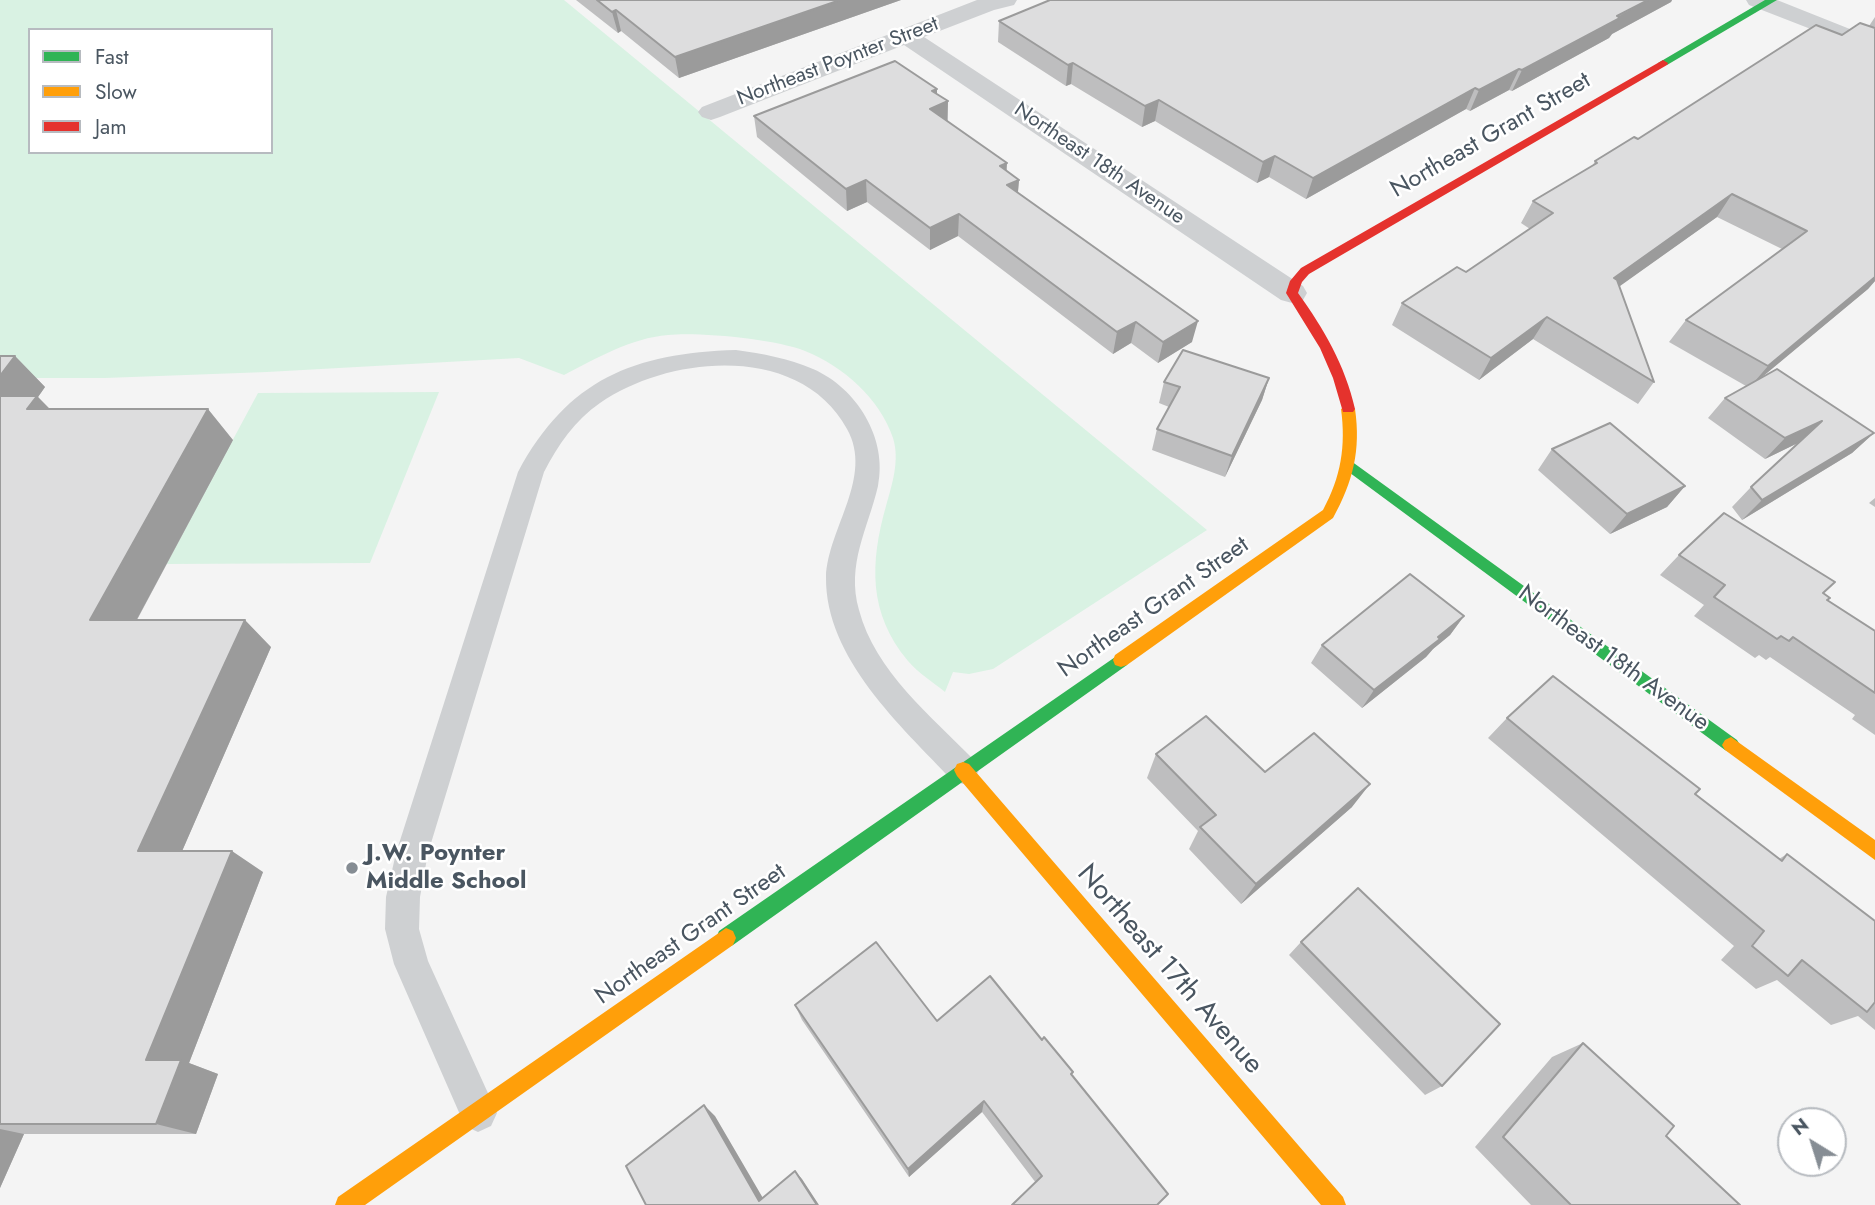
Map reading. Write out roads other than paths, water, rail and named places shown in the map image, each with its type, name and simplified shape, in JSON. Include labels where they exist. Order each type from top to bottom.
[{"type":"street","name":"Northeast Poynter Street","points":[[711,112],[987,4],[1006,0]]},
{"type":"street","points":[[1765,1],[1875,47]]},
{"type":"street","name":"Northeast Grant Street","points":[[346,1205],[1328,514],[1345,489],[1351,466],[1349,408],[1338,371],[1312,321],[1292,293],[1296,281],[1304,271],[1765,1]]},
{"type":"street","name":"Northeast 18th Avenue","points":[[906,36],[1292,293]]},
{"type":"street","name":"Northeast 18th Avenue","points":[[1351,466],[1875,851]]},
{"type":"street","name":"Northeast 17th Avenue","points":[[963,770],[1335,1205]]},
{"type":"lane","points":[[478,1113],[411,964],[401,929],[403,897],[412,853],[531,472],[546,442],[594,396],[657,368],[690,360],[723,357],[752,359],[805,375],[825,387],[845,406],[860,428],[867,452],[868,482],[845,543],[840,578],[844,609],[864,660],[888,690],[963,770]]},
{"type":"place","name":"J.W. Poynter Middle School","points":[[352,868]]}]
